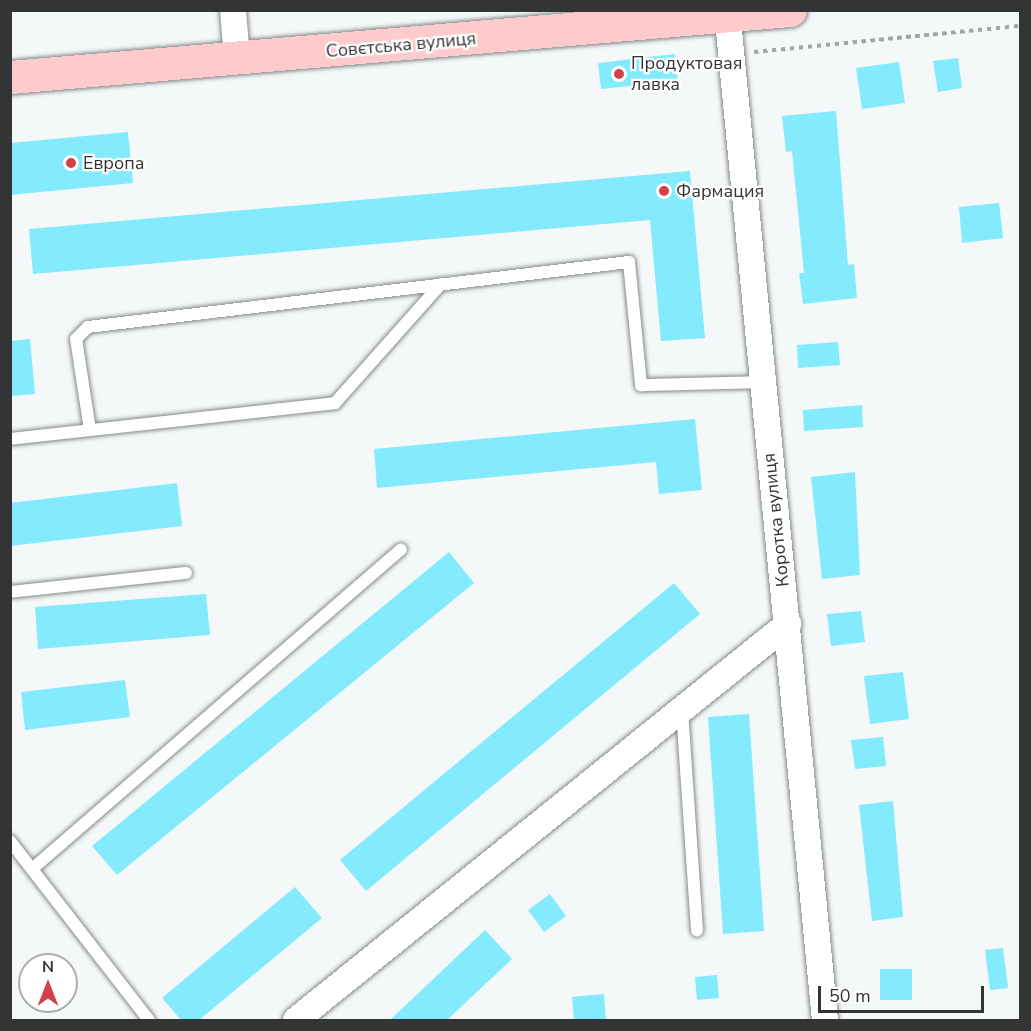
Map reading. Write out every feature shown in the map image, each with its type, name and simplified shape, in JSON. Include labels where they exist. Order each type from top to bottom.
[{"type":"main road","name":"Совєтська вулиця","points":[[10,76],[237,59],[790,10]]},
{"type":"street","points":[[233,10],[237,59]]},
{"type":"street","name":"Коротка вулиця","points":[[727,15],[825,1020]]},
{"type":"street","points":[[296,1020],[788,624]]},
{"type":"lane","points":[[90,430],[76,339],[88,327],[629,262],[641,385],[761,382]]},
{"type":"lane","points":[[10,439],[335,403],[441,284]]},
{"type":"lane","points":[[32,869],[402,549]]},
{"type":"lane","points":[[10,592],[186,573]]},
{"type":"lane","points":[[682,709],[697,930]]},
{"type":"lane","points":[[10,841],[149,1020]]},
{"type":"path","points":[[729,54],[1020,26]]},
{"type":"building","points":[[675,54],[678,81],[601,89],[598,63]]},
{"type":"building","points":[[958,58],[962,88],[938,92],[933,61]]},
{"type":"building","points":[[899,62],[905,103],[862,109],[856,68]]},
{"type":"building","points":[[836,111],[848,265],[854,264],[857,298],[803,304],[799,273],[804,273],[792,151],[786,152],[782,116]]},
{"type":"building","name":"Европа","points":[[128,132],[133,183],[10,195],[10,143]]},
{"type":"building","points":[[690,171],[705,338],[661,341],[650,220],[33,274],[29,229]]},
{"type":"building","points":[[999,203],[1003,238],[962,243],[959,207]]},
{"type":"building","points":[[30,339],[35,394],[10,396],[10,341]]},
{"type":"building","points":[[838,342],[840,365],[798,368],[797,345]]},
{"type":"building","points":[[862,405],[863,427],[804,431],[803,410]]},
{"type":"building","points":[[695,419],[702,490],[659,494],[656,462],[377,488],[374,449]]},
{"type":"building","points":[[855,472],[860,575],[822,579],[811,477]]},
{"type":"building","points":[[177,483],[182,526],[10,546],[10,503]]},
{"type":"building","points":[[449,552],[474,583],[117,875],[92,846]]},
{"type":"building","points":[[674,583],[700,614],[366,891],[340,860]]},
{"type":"building","points":[[206,594],[210,635],[38,649],[35,607]]},
{"type":"building","points":[[861,611],[865,642],[831,646],[827,614]]},
{"type":"building","points":[[903,672],[909,719],[870,724],[864,676]]},
{"type":"building","points":[[125,680],[130,717],[25,730],[21,692]]},
{"type":"building","points":[[749,714],[764,931],[723,934],[708,717]]},
{"type":"building","points":[[883,737],[886,766],[855,769],[851,740]]},
{"type":"building","points":[[893,801],[903,917],[872,921],[859,805]]},
{"type":"building","points":[[295,887],[322,918],[199,1020],[181,1020],[162,998]]},
{"type":"building","points":[[550,894],[566,916],[544,932],[528,910]]},
{"type":"building","points":[[485,930],[512,959],[447,1020],[390,1020]]},
{"type":"building","points":[[1003,948],[1008,988],[990,990],[985,950]]},
{"type":"building","points":[[880,969],[912,969],[912,1000],[880,1000]]},
{"type":"building","points":[[717,975],[719,998],[697,1000],[695,977]]},
{"type":"building","points":[[604,994],[606,1020],[574,1020],[572,997]]},
{"type":"place","name":"Продуктовая лавка","points":[[619,74]]},
{"type":"place","name":"Европа","points":[[71,163]]},
{"type":"place","name":"Фармация","points":[[664,191]]}]
